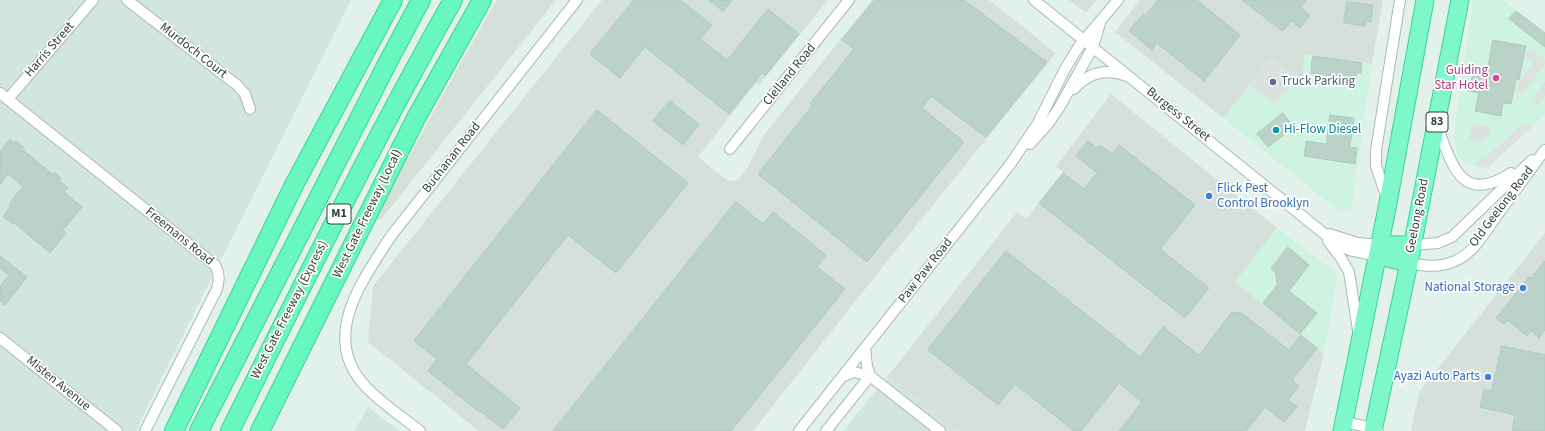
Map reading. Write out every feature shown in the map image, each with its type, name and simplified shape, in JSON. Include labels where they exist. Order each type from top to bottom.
[{"type":"highway","points":[[174,431],[294,185],[393,0]]},
{"type":"highway","name":"West Gate Freeway (Express)","points":[[199,431],[384,69],[421,0]]},
{"type":"highway","name":"West Gate Freeway (Express)","points":[[230,431],[368,155],[416,64],[453,0]]},
{"type":"highway","name":"West Gate Freeway (Local)","points":[[260,431],[416,118],[484,0]]},
{"type":"highway","points":[[1342,426],[1379,251],[1425,0]]},
{"type":"highway","name":"Geelong Road","points":[[1375,430],[1413,245],[1460,0]]},
{"type":"highway","points":[[1379,251],[1413,245]]},
{"type":"highway","points":[[1379,251],[1409,263]]},
{"type":"street","name":"Harris Street","points":[[4,96],[92,0]]},
{"type":"street","name":"Murdoch Court","points":[[127,0],[237,85],[244,94],[250,108]]},
{"type":"street","name":"Buchanan Road","points":[[420,431],[368,389],[353,370],[348,359],[345,345],[345,327],[349,309],[356,293],[391,236],[577,0]]},
{"type":"street","name":"Clelland Road","points":[[730,149],[849,0]]},
{"type":"street","name":"Burgess Street","points":[[1034,0],[1139,83],[1321,232],[1345,248],[1379,251]]},
{"type":"street","name":"Paw Paw Road","points":[[799,431],[1009,166],[1038,123],[1065,69],[1083,39],[1101,22],[1118,0]]},
{"type":"street","points":[[1388,204],[1376,166],[1376,150],[1400,0]]},
{"type":"street","name":"Paw Paw Road","points":[[1009,166],[1041,133],[1059,108],[1093,47],[1101,22]]},
{"type":"street","points":[[1059,108],[1078,84],[1096,73],[1118,73],[1139,83]]},
{"type":"street","name":"Freemans Road","points":[[4,96],[215,265],[219,272],[217,289],[146,431]]},
{"type":"street","points":[[1436,124],[1457,172],[1465,180],[1472,183],[1486,185],[1493,183],[1545,149]]},
{"type":"street","name":"Old Geelong Road","points":[[1413,245],[1438,243],[1452,237],[1501,188],[1545,149]]},
{"type":"street","name":"Old Geelong Road","points":[[1409,263],[1428,266],[1442,265],[1456,261],[1466,254],[1487,229],[1545,149]]},
{"type":"street","points":[[1321,232],[1341,258],[1348,272],[1360,340]]},
{"type":"street","name":"Misten Avenue","points":[[0,338],[117,431]]},
{"type":"street","points":[[865,348],[866,362],[870,376]]},
{"type":"street","points":[[843,376],[854,372],[870,376],[940,431]]},
{"type":"street","points":[[826,431],[870,376]]},
{"type":"street","points":[[1342,426],[1375,430]]},
{"type":"shaded area","points":[[0,0],[351,0],[136,431],[0,431]]},
{"type":"shaded area","points":[[497,0],[556,0],[380,221],[375,218]]},
{"type":"shaded area","points":[[602,0],[828,0],[759,85],[756,83],[698,157],[728,181],[738,180],[748,167],[764,135],[872,0],[989,0],[1056,53],[869,284],[753,431],[479,431],[368,342],[373,286]]},
{"type":"shaded area","points":[[1069,0],[1096,0],[1086,13]]},
{"type":"shaded area","points":[[1140,0],[1383,0],[1372,64],[1305,54],[1301,82],[1271,58],[1223,118],[1115,32]]},
{"type":"shaded area","points":[[1473,0],[1503,0],[1545,32],[1545,115],[1487,168],[1458,160],[1454,134]]},
{"type":"shaded area","points":[[1530,49],[1545,60],[1545,64],[1522,95],[1514,89],[1533,63],[1524,56]]},
{"type":"shaded area","points":[[1305,54],[1372,64],[1351,209],[1340,212],[1223,118],[1271,58],[1300,81]]},
{"type":"shaded area","name":"Truck Parking","points":[[1271,58],[1296,78],[1275,105],[1250,85]]},
{"type":"shaded area","points":[[1545,82],[1545,96],[1537,107],[1530,102]]},
{"type":"shaded area","points":[[1111,94],[1277,228],[1235,282],[1324,353],[1305,431],[958,431],[888,376],[1017,212],[1026,219],[1063,172],[1056,166]]},
{"type":"shaded area","points":[[1525,122],[1531,128],[1487,168],[1476,166],[1477,158],[1484,159]]},
{"type":"shaded area","points":[[1473,124],[1491,128],[1489,136],[1486,135],[1484,143],[1469,140]]},
{"type":"shaded area","points":[[1277,228],[1338,274],[1324,353],[1235,282]]},
{"type":"shaded area","name":"Ayazi Auto Parts","points":[[1545,233],[1545,431],[1411,431],[1419,392]]},
{"type":"shaded area","points":[[888,376],[958,431],[843,431]]},
{"type":"shaded area","points":[[368,407],[400,431],[354,431]]},
{"type":"building","points":[[634,0],[680,0],[712,25],[700,39],[727,60],[768,9],[799,34],[766,75],[762,73],[729,114],[645,47],[620,78],[590,54]]},
{"type":"building","points":[[709,0],[732,0],[723,11]]},
{"type":"building","points":[[875,0],[964,0],[1047,62],[986,137],[931,96],[922,108],[964,142],[867,262],[758,174],[812,106],[810,104],[854,49],[842,40]]},
{"type":"building","points":[[1158,0],[1197,0],[1240,35],[1204,81],[1157,43],[1152,50],[1129,31],[1143,14],[1145,16]]},
{"type":"building","points":[[1242,0],[1306,0],[1301,8],[1310,15],[1300,28],[1291,21],[1283,31]]},
{"type":"building","points":[[1347,2],[1373,5],[1371,22],[1366,21],[1365,26],[1344,23]]},
{"type":"building","points":[[1516,11],[1545,33],[1545,47],[1509,19]]},
{"type":"building","name":"Guiding Star Hotel","points":[[1493,40],[1526,46],[1519,80],[1516,79],[1511,104],[1503,103],[1501,116],[1475,111],[1479,93],[1469,91],[1473,74],[1486,76]]},
{"type":"building","points":[[1313,56],[1362,63],[1361,73],[1356,73],[1356,79],[1311,73]]},
{"type":"building","points":[[670,101],[699,124],[683,145],[653,121]]},
{"type":"building","points":[[597,110],[688,183],[616,273],[568,235],[466,364],[520,408],[503,429],[480,411],[479,412],[428,371],[437,359],[414,341]]},
{"type":"building","name":"Hi-Flow Diesel","points":[[1283,113],[1294,127],[1268,147],[1257,134]]},
{"type":"building","points":[[1330,115],[1354,118],[1350,147],[1357,148],[1355,164],[1304,156],[1306,141],[1326,144]]},
{"type":"building","points":[[10,140],[14,143],[16,141],[24,147],[22,149],[52,174],[54,172],[61,178],[59,181],[68,188],[64,192],[82,207],[63,230],[66,233],[50,253],[14,223],[13,224],[3,217],[11,205],[9,204],[23,186],[8,174],[0,185],[0,152]]},
{"type":"building","points":[[1088,141],[1097,148],[1100,145],[1112,154],[1119,145],[1195,205],[1160,249],[1209,288],[1185,318],[1039,203],[1063,173],[1084,189],[1097,173],[1076,156]]},
{"type":"building","points":[[736,202],[763,224],[773,212],[826,255],[817,267],[845,289],[731,431],[553,431]]},
{"type":"building","points":[[1288,247],[1309,265],[1289,291],[1317,313],[1300,334],[1263,303],[1277,285],[1276,273],[1271,269]]},
{"type":"building","points":[[1006,251],[1140,357],[1163,327],[1199,355],[1231,313],[1240,312],[1289,350],[1301,335],[1317,348],[1292,380],[1299,386],[1288,400],[1297,407],[1284,422],[1265,407],[1246,431],[1119,431],[1142,402],[1119,383],[1081,431],[1074,431],[1015,384],[998,405],[928,350]]},
{"type":"building","points":[[0,256],[27,277],[5,305],[0,301],[0,286],[9,275],[0,268]]},
{"type":"building","points":[[1545,261],[1545,330],[1539,338],[1531,331],[1527,336],[1508,320],[1504,324],[1496,318],[1529,277],[1531,278]]},
{"type":"building","points":[[1502,346],[1545,355],[1545,431],[1512,431],[1515,415],[1480,407],[1484,390],[1491,391]]},
{"type":"place","name":"Guiding Star Hotel","points":[[1496,78]]},
{"type":"place","name":"Truck Parking","points":[[1273,82]]},
{"type":"place","name":"Hi-Flow Diesel","points":[[1276,130]]},
{"type":"place","name":"Flick Pest Control Brooklyn","points":[[1209,196]]},
{"type":"place","name":"National Storage","points":[[1523,288]]},
{"type":"place","name":"Ayazi Auto Parts","points":[[1488,377]]}]
